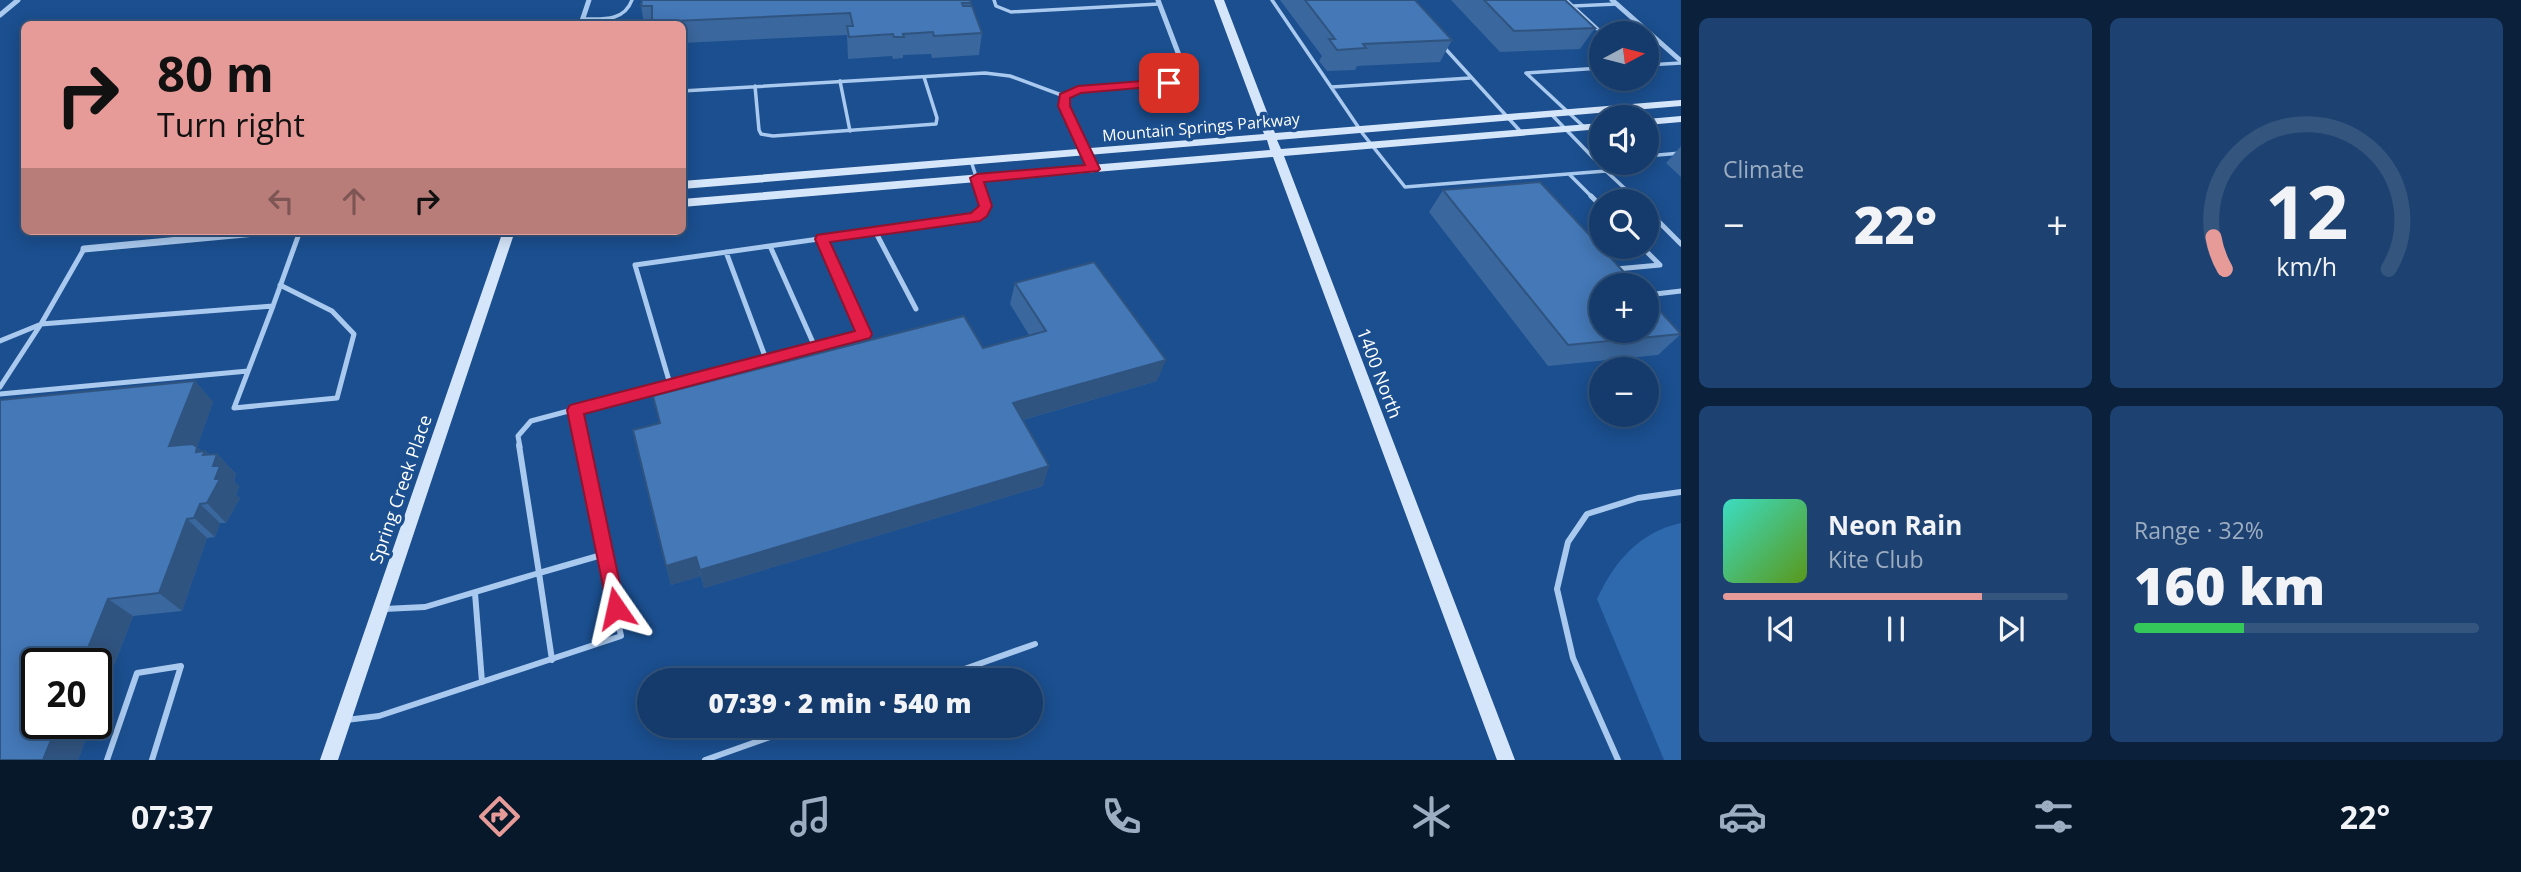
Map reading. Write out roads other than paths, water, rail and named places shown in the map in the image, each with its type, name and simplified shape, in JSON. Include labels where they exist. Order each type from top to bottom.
[{"type":"street","points":[[0,15],[18,0]]},
{"type":"street","points":[[581,21],[589,0]]},
{"type":"street","name":"1400 North","points":[[1219,0],[1506,760]]},
{"type":"street","points":[[1093,169],[1064,106],[1064,96],[1078,89],[1169,83],[1185,71],[1158,2]]},
{"type":"street","points":[[1614,2],[1681,62]]},
{"type":"street","name":"Mountain Springs Parkway","points":[[686,185],[1681,103]]},
{"type":"street","points":[[1659,121],[1681,119]]},
{"type":"street","name":"Mountain Springs Parkway","points":[[686,203],[1589,127]]},
{"type":"street","points":[[85,248],[231,235]]},
{"type":"street","name":"Spring Creek Place","points":[[329,760],[508,235]]},
{"type":"lane","points":[[588,21],[621,16],[630,10],[632,0]]},
{"type":"lane","points":[[994,0],[996,6],[1011,12],[1158,2]]},
{"type":"lane","points":[[1108,0],[1112,7]]},
{"type":"lane","points":[[1272,0],[1371,145],[1405,187],[1589,172]]},
{"type":"lane","points":[[1566,0],[1589,21]]},
{"type":"lane","points":[[1573,6],[1614,2]]},
{"type":"lane","points":[[1439,41],[1521,132]]},
{"type":"lane","points":[[1659,64],[1681,62]]},
{"type":"lane","points":[[1584,127],[1528,71],[1589,68]]},
{"type":"lane","points":[[686,91],[985,73],[1010,76],[1064,96]]},
{"type":"lane","points":[[755,86],[761,134],[773,136],[936,124],[937,118],[924,77]]},
{"type":"lane","points":[[1332,87],[1470,78]]},
{"type":"lane","points":[[840,82],[850,131]]},
{"type":"lane","points":[[1551,114],[1589,153]]},
{"type":"lane","points":[[1659,155],[1681,153]]},
{"type":"lane","points":[[670,384],[635,265],[975,217],[982,213],[986,206],[971,161]]},
{"type":"lane","points":[[1569,174],[1589,194]]},
{"type":"lane","points":[[1610,175],[1625,189]]},
{"type":"lane","points":[[1530,177],[1539,187]]},
{"type":"lane","points":[[1659,222],[1681,244]]},
{"type":"lane","points":[[875,231],[916,309]]},
{"type":"lane","points":[[281,285],[341,317],[354,334],[337,398],[234,408],[299,235]]},
{"type":"lane","points":[[552,660],[518,436],[531,421],[864,334],[822,239]]},
{"type":"lane","points":[[770,246],[815,347]]},
{"type":"lane","points":[[0,387],[41,324],[85,248]]},
{"type":"lane","points":[[726,252],[766,359]]},
{"type":"lane","points":[[1607,259],[1616,269],[1660,265],[1654,259]]},
{"type":"lane","points":[[1659,294],[1681,291]]},
{"type":"lane","points":[[0,341],[41,324],[273,306]]},
{"type":"lane","points":[[0,394],[248,371]]},
{"type":"lane","points":[[342,720],[379,716],[621,636],[575,410]]},
{"type":"lane","points":[[1618,760],[1573,658],[1557,589],[1568,542],[1587,514],[1638,498],[1681,492]]},
{"type":"lane","points":[[380,610],[425,607],[605,554]]},
{"type":"lane","points":[[475,593],[482,682]]},
{"type":"lane","points":[[968,668],[1035,644]]},
{"type":"lane","points":[[107,760],[137,673],[181,666],[152,760]]},
{"type":"lane","points":[[705,760],[767,738]]}]
